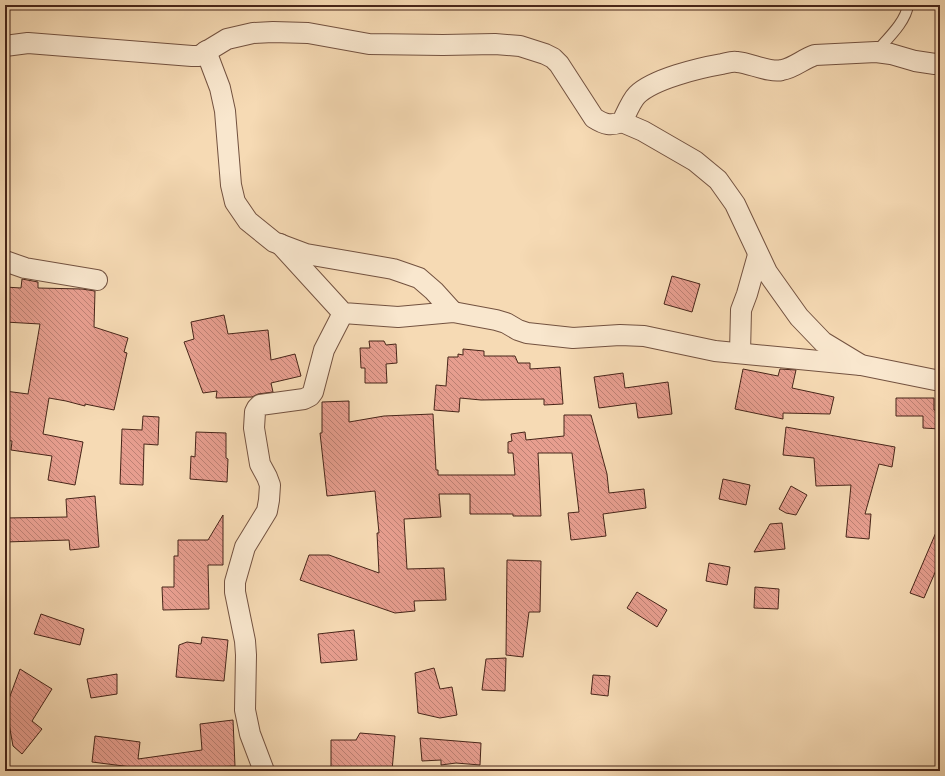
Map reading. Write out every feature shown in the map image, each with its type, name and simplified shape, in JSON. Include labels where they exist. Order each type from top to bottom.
[{"type":"street","points":[[5,46],[28,43],[199,56],[227,39],[253,33],[272,32],[308,33],[369,44],[495,44],[520,46],[545,54],[553,58],[559,64],[594,118],[602,123],[613,125],[622,122],[643,131],[695,161],[718,180],[735,204],[767,272],[799,317],[823,342],[861,365]]},
{"type":"street","points":[[206,51],[220,88],[225,111],[231,185],[235,202],[248,221],[274,242],[306,254],[393,270],[419,278],[434,291],[453,312]]},
{"type":"street","points":[[622,122],[635,96],[643,89],[667,78],[706,67],[735,61],[775,71],[793,66],[815,55],[876,52],[891,54],[915,61],[935,64],[940,63]]},
{"type":"street","points":[[280,244],[343,313],[398,317],[453,312],[496,320],[527,333],[573,338],[620,334],[644,336],[715,351],[861,365],[940,381]]},
{"type":"street","points":[[740,353],[741,310],[758,255]]},
{"type":"street","points":[[5,261],[25,268],[97,280]]},
{"type":"street","points":[[264,771],[250,734],[246,710],[246,641],[235,592],[235,582],[245,547],[267,511],[269,500],[270,485],[258,457],[254,428],[255,412],[260,405],[310,396],[313,392],[324,350],[343,313]]},
{"type":"lane","points":[[876,52],[904,18],[908,5]]},
{"type":"building","points":[[672,276],[700,284],[692,312],[664,304]]},
{"type":"building","points":[[22,279],[38,282],[38,288],[82,289],[95,291],[94,327],[128,338],[124,352],[127,353],[114,410],[85,404],[85,406],[49,398],[43,434],[83,442],[75,485],[48,480],[52,456],[11,450],[12,441],[5,440],[5,391],[28,394],[40,324],[5,322],[5,287],[21,288]]},
{"type":"building","points":[[224,315],[228,334],[268,330],[271,360],[295,354],[301,376],[271,383],[273,392],[258,394],[252,397],[216,398],[217,391],[203,393],[184,342],[194,339],[191,322]]},
{"type":"building","points":[[369,341],[384,341],[386,345],[396,344],[397,363],[386,364],[387,383],[365,383],[365,368],[361,368],[360,348],[370,348]]},
{"type":"building","points":[[463,349],[484,351],[484,356],[515,356],[518,363],[530,363],[530,369],[560,367],[563,404],[544,405],[544,399],[481,400],[460,398],[459,412],[434,410],[436,385],[446,386],[448,357],[458,357],[458,354],[463,355]]},
{"type":"building","points":[[743,369],[778,376],[780,369],[796,370],[792,388],[834,397],[830,414],[783,413],[783,419],[735,409]]},
{"type":"building","points":[[623,373],[625,388],[668,382],[672,414],[638,418],[636,403],[599,408],[594,377]]},
{"type":"building","points":[[896,398],[934,398],[934,410],[940,410],[940,429],[923,428],[923,416],[896,416]]},
{"type":"building","points":[[349,401],[349,422],[384,416],[433,414],[436,470],[438,470],[438,475],[515,475],[513,453],[508,453],[508,442],[512,441],[511,434],[525,432],[526,440],[564,436],[564,415],[591,415],[607,474],[609,493],[644,489],[646,508],[603,514],[606,536],[571,540],[568,513],[579,512],[572,453],[538,453],[541,516],[513,516],[513,514],[470,514],[470,494],[439,494],[441,517],[404,519],[407,569],[444,568],[446,600],[414,601],[415,611],[395,613],[300,580],[309,555],[329,555],[379,573],[377,533],[379,533],[375,491],[327,496],[320,433],[322,433],[322,402]]},
{"type":"building","points":[[143,416],[159,417],[158,445],[144,444],[143,485],[120,484],[122,429],[142,430]]},
{"type":"building","points":[[786,427],[895,447],[892,467],[879,464],[865,514],[871,514],[869,539],[846,537],[851,485],[816,486],[814,458],[783,455]]},
{"type":"building","points":[[196,432],[226,433],[226,458],[228,459],[227,482],[190,479],[191,456],[195,457]]},
{"type":"building","points":[[723,479],[750,485],[746,505],[719,499]]},
{"type":"building","points":[[791,486],[807,495],[796,515],[786,513],[779,509]]},
{"type":"building","points":[[95,496],[99,547],[70,550],[69,540],[5,542],[5,518],[67,517],[66,499]]},
{"type":"building","points":[[223,515],[223,565],[208,565],[209,609],[163,610],[162,587],[174,587],[174,556],[178,556],[178,540],[208,540]]},
{"type":"building","points":[[782,523],[785,549],[754,552],[770,524]]},
{"type":"building","points":[[940,523],[940,561],[924,598],[910,593]]},
{"type":"building","points":[[507,560],[541,561],[540,612],[529,612],[523,657],[506,655]]},
{"type":"building","points":[[709,563],[730,567],[727,585],[706,581]]},
{"type":"building","points":[[755,587],[779,589],[778,609],[754,608]]},
{"type":"building","points":[[637,592],[667,610],[657,627],[627,608]]},
{"type":"building","points":[[41,614],[84,629],[80,645],[34,634]]},
{"type":"building","points":[[354,630],[357,660],[321,663],[318,634]]},
{"type":"building","points":[[202,637],[228,640],[224,681],[176,677],[179,645],[187,642],[201,644]]},
{"type":"building","points":[[506,658],[505,691],[482,690],[486,659]]},
{"type":"building","points":[[434,668],[440,689],[452,687],[457,715],[440,718],[418,713],[415,673]]},
{"type":"building","points":[[20,669],[52,689],[32,721],[42,729],[22,754],[13,746],[6,707]]},
{"type":"building","points":[[117,674],[117,694],[91,698],[87,679]]},
{"type":"building","points":[[593,675],[610,676],[608,696],[591,694]]},
{"type":"building","points":[[233,720],[235,766],[192,768],[193,771],[163,771],[92,762],[95,736],[140,742],[138,759],[202,750],[200,724]]},
{"type":"building","points":[[360,733],[395,736],[392,771],[331,771],[331,740],[356,740]]},
{"type":"building","points":[[420,738],[481,743],[480,765],[456,763],[441,765],[441,760],[422,761]]}]
